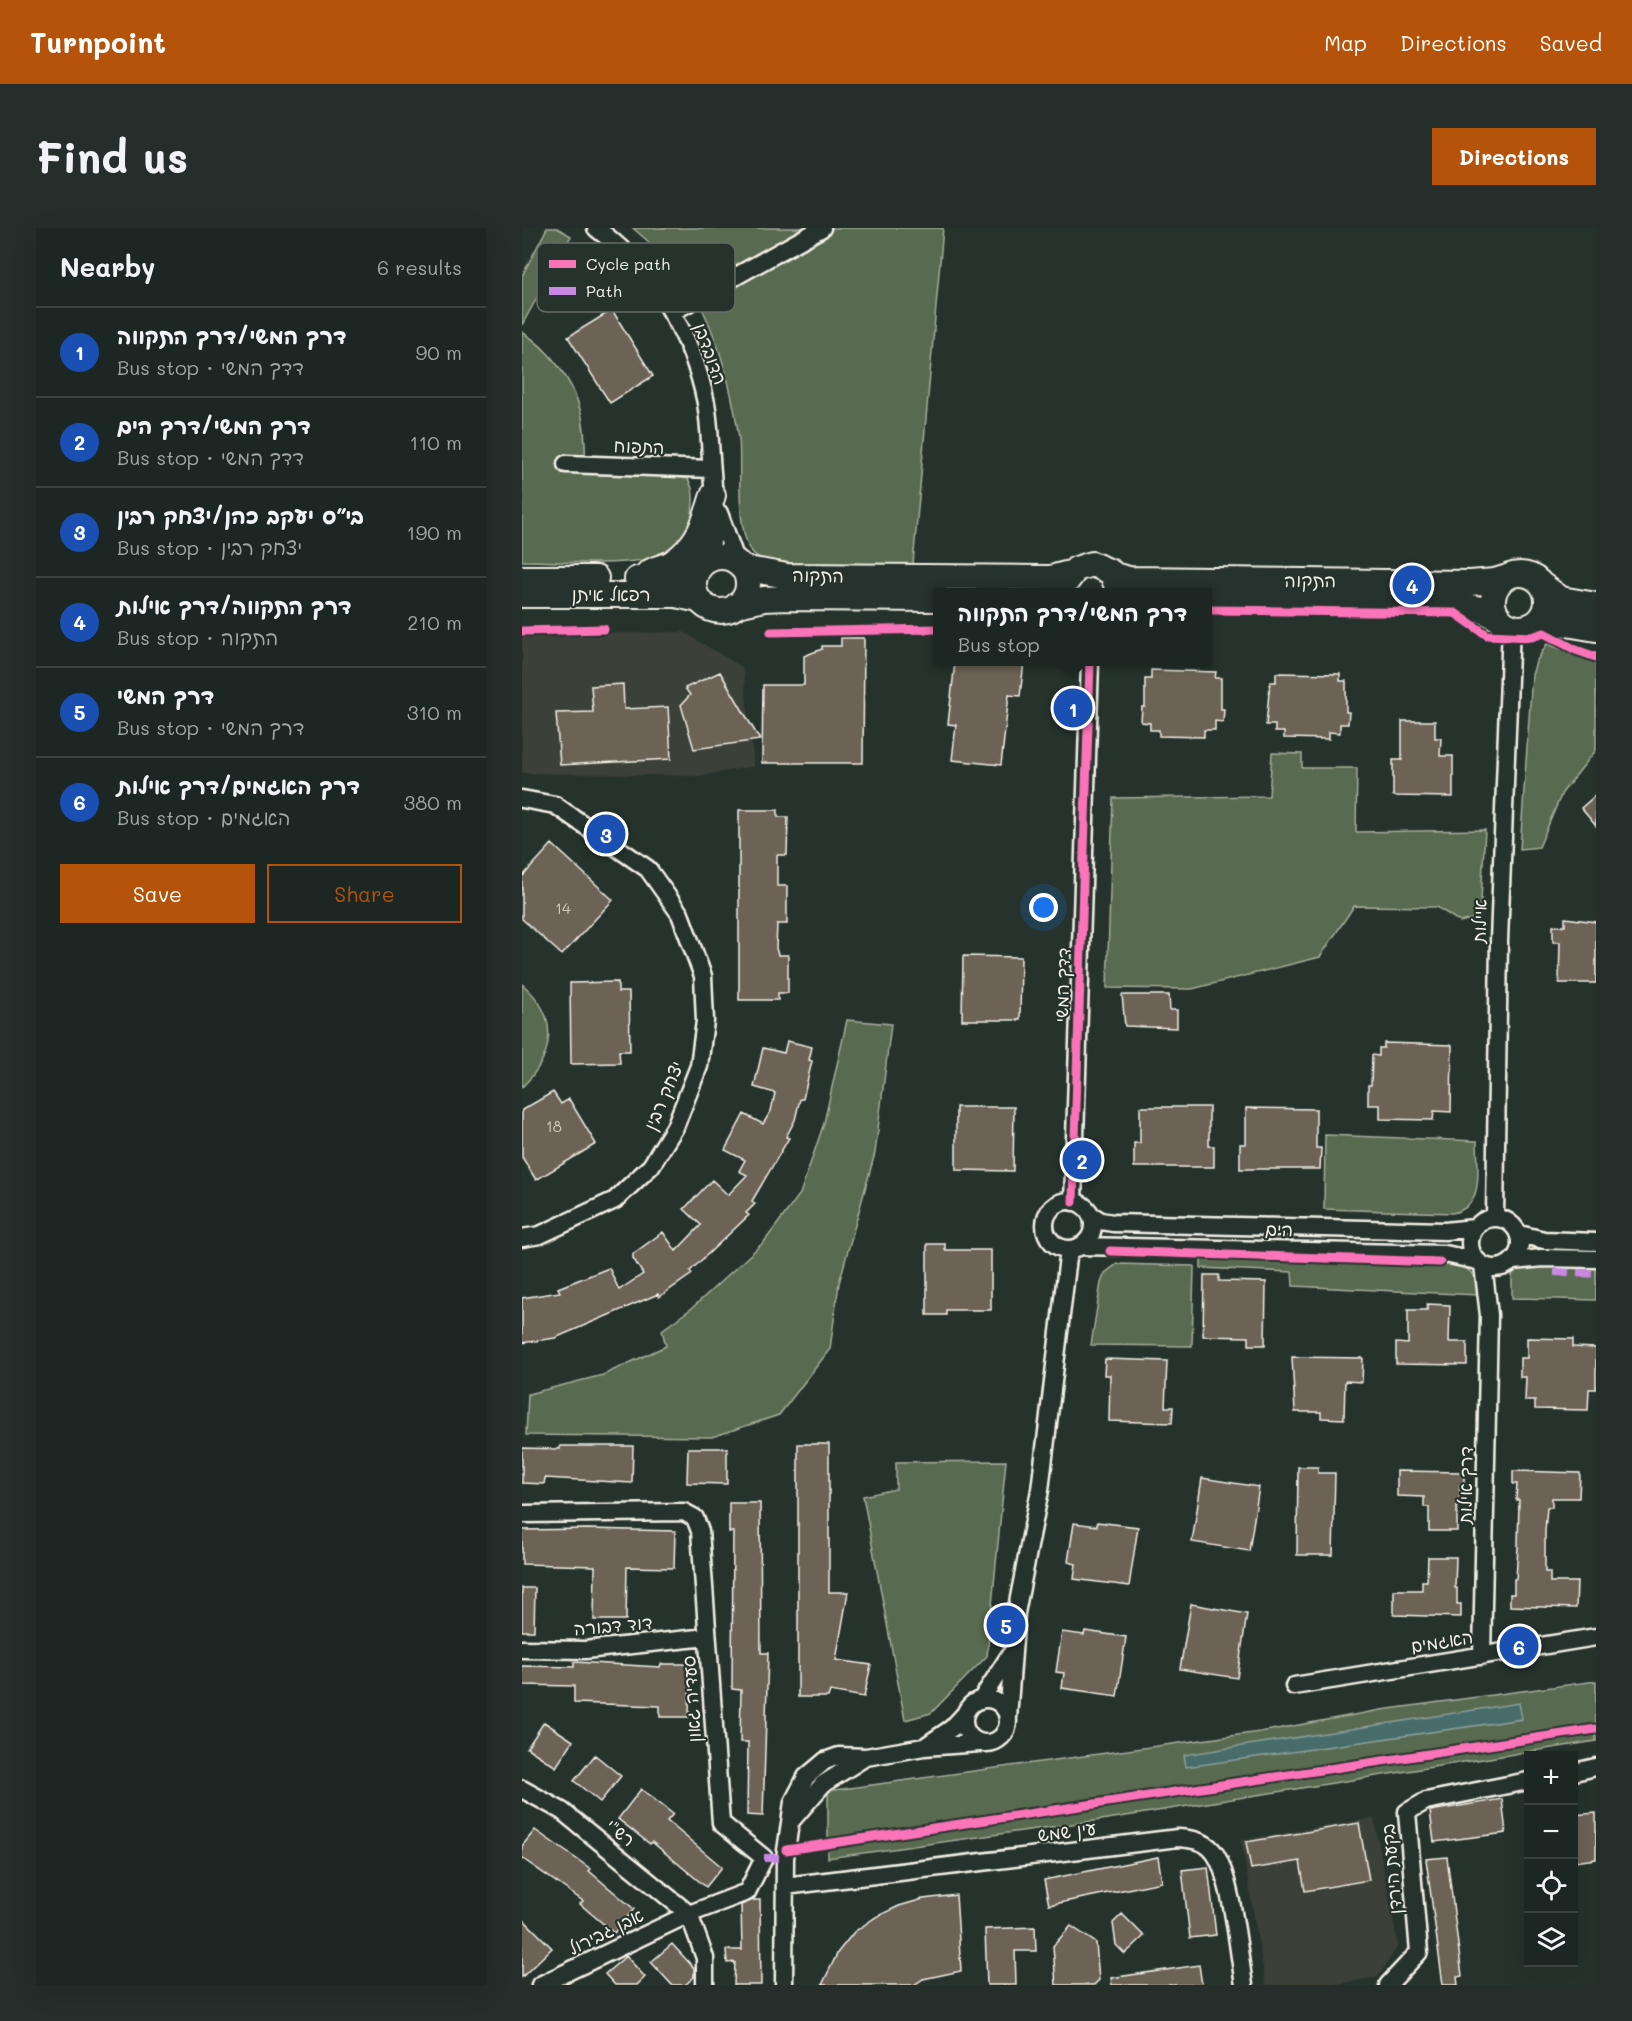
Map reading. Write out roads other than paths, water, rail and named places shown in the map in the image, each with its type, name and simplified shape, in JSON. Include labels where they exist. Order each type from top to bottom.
[{"type":"street","name":"הדובדבן","points":[[597,228],[614,243]]},
{"type":"street","points":[[735,277],[822,228]]},
{"type":"street","name":"הדובדבן","points":[[672,312],[700,376],[706,405],[713,492],[712,545],[701,567]]},
{"type":"street","name":"התפוח","points":[[566,464],[711,469]]},
{"type":"street","name":"הדובדבן","points":[[713,492],[739,565]]},
{"type":"street","points":[[640,579],[685,553],[703,528],[713,492]]},
{"type":"street","points":[[721,558],[739,565],[747,588],[736,605],[716,610],[699,600],[694,584],[701,567],[721,558]]},
{"type":"street","name":"התקוה","points":[[739,565],[766,574],[799,576],[1050,578],[1069,582],[1092,564],[1104,567],[1116,584],[1129,579],[1470,583],[1496,581],[1508,577]]},
{"type":"street","name":"רפאל איתן","points":[[522,578],[658,579],[701,567]]},
{"type":"street","points":[[1542,585],[1547,597],[1546,609],[1515,624],[1494,609],[1493,597],[1498,585],[1508,577],[1524,574],[1542,585],[1561,599],[1596,605]]},
{"type":"street","name":"רפאל איתן","points":[[522,595],[676,595],[699,600]]},
{"type":"street","name":"התקוה","points":[[736,605],[764,599],[787,598],[933,599]]},
{"type":"street","name":"התקוה","points":[[1212,601],[1451,603],[1481,609],[1515,624],[1553,622],[1596,629]]},
{"type":"street","name":"איילות","points":[[1495,1217],[1498,941],[1515,624]]},
{"type":"street","name":"דדך המשי","points":[[1073,1202],[1090,666]]},
{"type":"street","name":"יצחק רבין","points":[[522,799],[555,805],[581,820],[648,869],[680,914],[703,976],[705,1021],[699,1066],[675,1127],[651,1166],[615,1200],[540,1235],[522,1238]]},
{"type":"street","points":[[784,1985],[785,1858],[791,1821],[823,1784],[866,1757],[924,1747],[986,1744],[1000,1738],[1005,1733],[1016,1613],[1040,1490],[1074,1247],[1091,1233],[1090,1214],[1083,1206],[1073,1202],[1055,1206],[1045,1221],[1050,1239],[1058,1246],[1074,1247]]},
{"type":"street","name":"הים","points":[[1090,1214],[1101,1221],[1113,1223],[1445,1231],[1474,1228]]},
{"type":"street","points":[[1495,1217],[1510,1222],[1519,1234],[1520,1247],[1496,1283],[1489,1315],[1488,1284],[1480,1263],[1470,1247],[1474,1228],[1483,1220],[1495,1217]]},
{"type":"street","points":[[1519,1234],[1544,1240],[1596,1242]]},
{"type":"street","name":"הים","points":[[1074,1247],[1445,1254],[1480,1263]]},
{"type":"street","points":[[1480,1263],[1495,1268],[1511,1262],[1542,1258],[1596,1259]]},
{"type":"street","name":"דרך אילות","points":[[1482,1656],[1489,1315]]},
{"type":"street","name":"סעדיה גאון","points":[[522,1514],[684,1512],[695,1518],[700,1531],[721,1823],[764,1858],[747,1892],[689,1914]]},
{"type":"street","name":"דוד דבורה","points":[[522,1649],[585,1650],[707,1637]]},
{"type":"street","name":"האגמים","points":[[1294,1686],[1596,1637]]},
{"type":"street","points":[[981,1700],[1003,1669],[1012,1648]]},
{"type":"street","points":[[924,1747],[946,1732],[974,1703],[981,1700],[988,1699],[1001,1705],[1008,1718]]},
{"type":"street","points":[[965,1714],[965,1728],[973,1739],[980,1743]]},
{"type":"street","points":[[1578,1771],[1596,1767]]},
{"type":"street","name":"בקעת הירדן","points":[[1388,1985],[1419,1952],[1407,1812],[1426,1801],[1524,1782]]},
{"type":"street","name":"רש\"י","points":[[522,1789],[562,1811],[689,1914]]},
{"type":"street","name":"עין שמש","points":[[785,1886],[1178,1838],[1196,1840],[1212,1850],[1224,1869],[1244,1985]]},
{"type":"street","points":[[689,1914],[705,1958],[705,1985]]},
{"type":"street","name":"אבן גבירול","points":[[540,1985],[689,1914]]},
{"type":"water","points":[[1519,1703],[1522,1719],[1186,1767],[1184,1755]]},
{"type":"place","name":"דרך התקווה/דרך אילות","points":[[1412,585]]},
{"type":"place","name":"דרך המשי/דרך התקווה","points":[[1073,708]]},
{"type":"place","name":"בי״ס יעקב כהן/יצחק רבין","points":[[606,834]]},
{"type":"place","name":"דרך המשי/דרך הים","points":[[1082,1160]]},
{"type":"place","name":"דרך המשי","points":[[1006,1625]]},
{"type":"place","name":"דרך האגמים/דרך אילות","points":[[1519,1646]]}]
